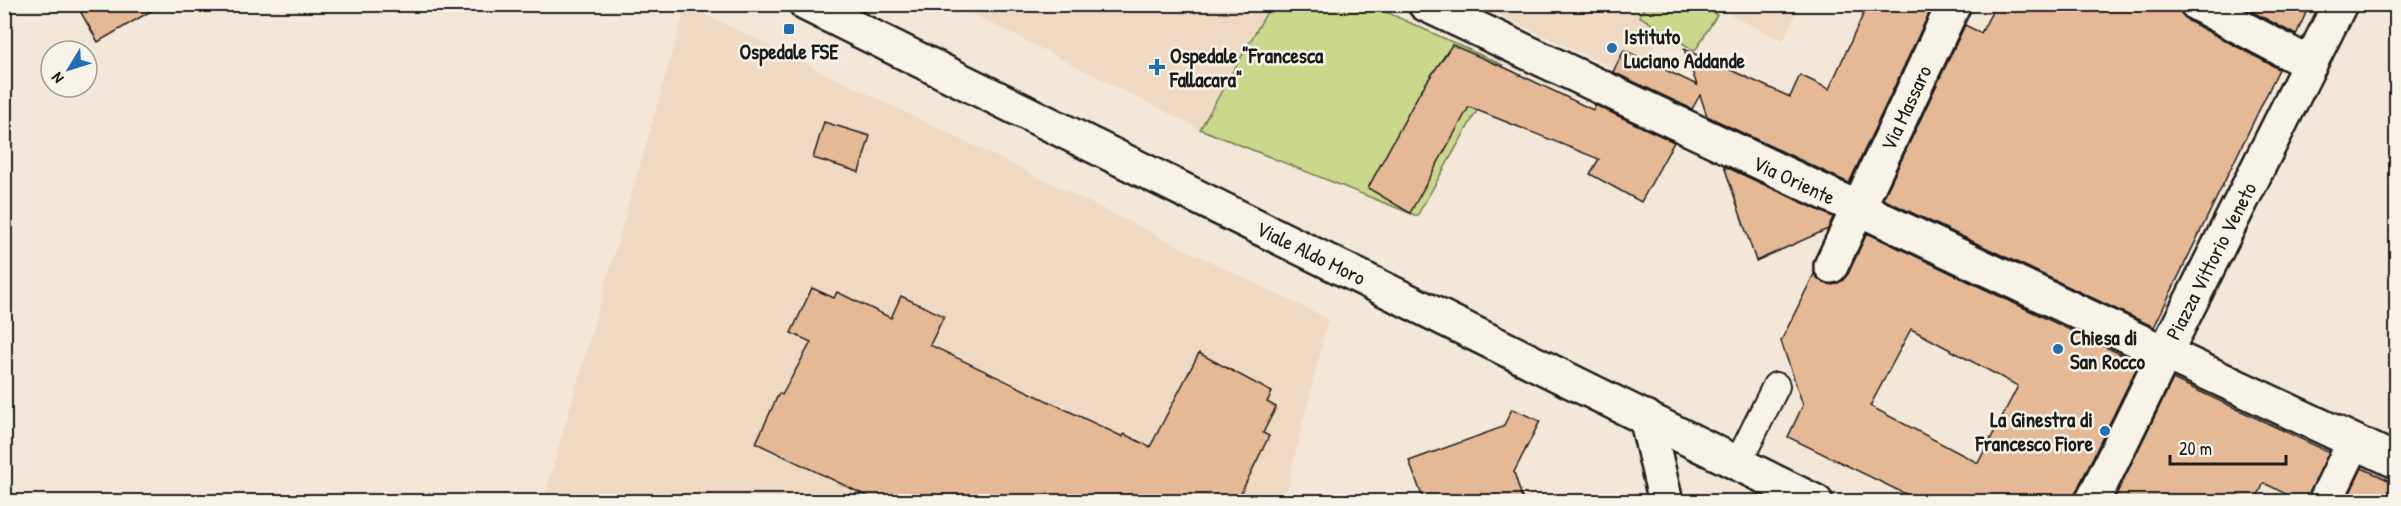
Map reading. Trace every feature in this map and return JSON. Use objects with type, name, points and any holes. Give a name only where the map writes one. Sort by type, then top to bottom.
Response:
[{"type":"street","name":"Viale Aldo Moro","points":[[806,4],[1816,501]]},
{"type":"street","name":"Via Oriente","points":[[1425,4],[1859,211],[2165,353]]},
{"type":"street","name":"Via Massaro","points":[[1831,266],[1859,211],[1954,4]]},
{"type":"street","points":[[2197,4],[2310,64]]},
{"type":"street","name":"Piazza Vittorio Veneto","points":[[2340,4],[2165,353],[2397,461]]},
{"type":"street","points":[[2092,501],[2165,353]]},
{"type":"street","points":[[1738,463],[1776,386]]},
{"type":"street","points":[[1646,417],[1666,501]]},
{"type":"street","points":[[2325,501],[2354,442]]},
{"type":"shaded area","points":[[686,5],[1328,319],[1284,501],[543,502]]},
{"type":"shaded area","name":"Ospedale \"Francesca Fallacara\"","points":[[955,5],[1271,5],[1200,129]]},
{"type":"shaded area","name":"Istituto Luciano Addande","points":[[1478,5],[1680,5],[1635,78]]},
{"type":"shaded area","name":"Istituto Luciano Addande","points":[[1711,5],[1800,5],[1783,41]]},
{"type":"green space","points":[[1271,5],[1371,5],[1503,65],[1417,216],[1200,129]]},
{"type":"green space","points":[[1646,5],[1700,5],[1717,15],[1695,51],[1639,16]]},
{"type":"building","points":[[76,4],[163,4],[99,41],[99,39],[96,39]]},
{"type":"building","points":[[1868,4],[1922,4],[1931,9],[1849,183],[1707,116],[1700,95],[1692,109],[1613,72],[1624,50],[1697,85],[1684,49],[1790,97],[1800,75],[1829,89]]},
{"type":"building","points":[[1996,4],[2178,4],[2181,13],[2188,21],[2279,69],[2154,327],[1883,199],[1965,25],[1981,33]]},
{"type":"building","points":[[2238,4],[2310,4],[2296,35]]},
{"type":"building","points":[[1452,45],[1593,110],[1595,105],[1674,142],[1641,202],[1590,174],[1599,159],[1469,107],[1410,213],[1368,188],[1420,92]]},
{"type":"building","points":[[824,122],[870,136],[859,172],[813,158]]},
{"type":"building","points":[[1724,166],[1833,217],[1828,229],[1756,261]]},
{"type":"building","points":[[1867,233],[2139,363],[2075,494],[2074,501],[1920,501],[1788,437],[1803,405],[1781,341],[1814,274],[1824,283],[1833,285],[1842,281],[1848,274]],"holes":[[[1911,329],[2018,386],[1978,463],[1870,406]]]},
{"type":"building","points":[[812,288],[834,298],[837,292],[891,318],[901,296],[944,316],[930,345],[1123,437],[1124,434],[1150,447],[1199,353],[1272,392],[1267,402],[1276,407],[1263,433],[1269,436],[1237,501],[877,501],[756,443],[779,393],[782,395],[811,342],[791,333]]},
{"type":"building","points":[[2173,379],[2329,452],[2307,501],[2300,501],[2264,483],[2255,501],[2113,501]]},
{"type":"building","points":[[1512,409],[1540,421],[1514,472],[1523,501],[1424,501],[1409,461],[1503,427]]},
{"type":"building","points":[[2362,468],[2397,484],[2397,501],[2346,501]]},
{"type":"place","name":"Ospedale FSE","points":[[789,29]]},
{"type":"place","name":"Istituto Luciano Addande","points":[[1612,48]]},
{"type":"place","name":"Ospedale \"Francesca Fallacara\"","points":[[1157,67]]},
{"type":"place","name":"Chiesa di San Rocco","points":[[2058,349]]},
{"type":"place","name":"La Ginestra di Francesco Fiore","points":[[2105,431]]}]
